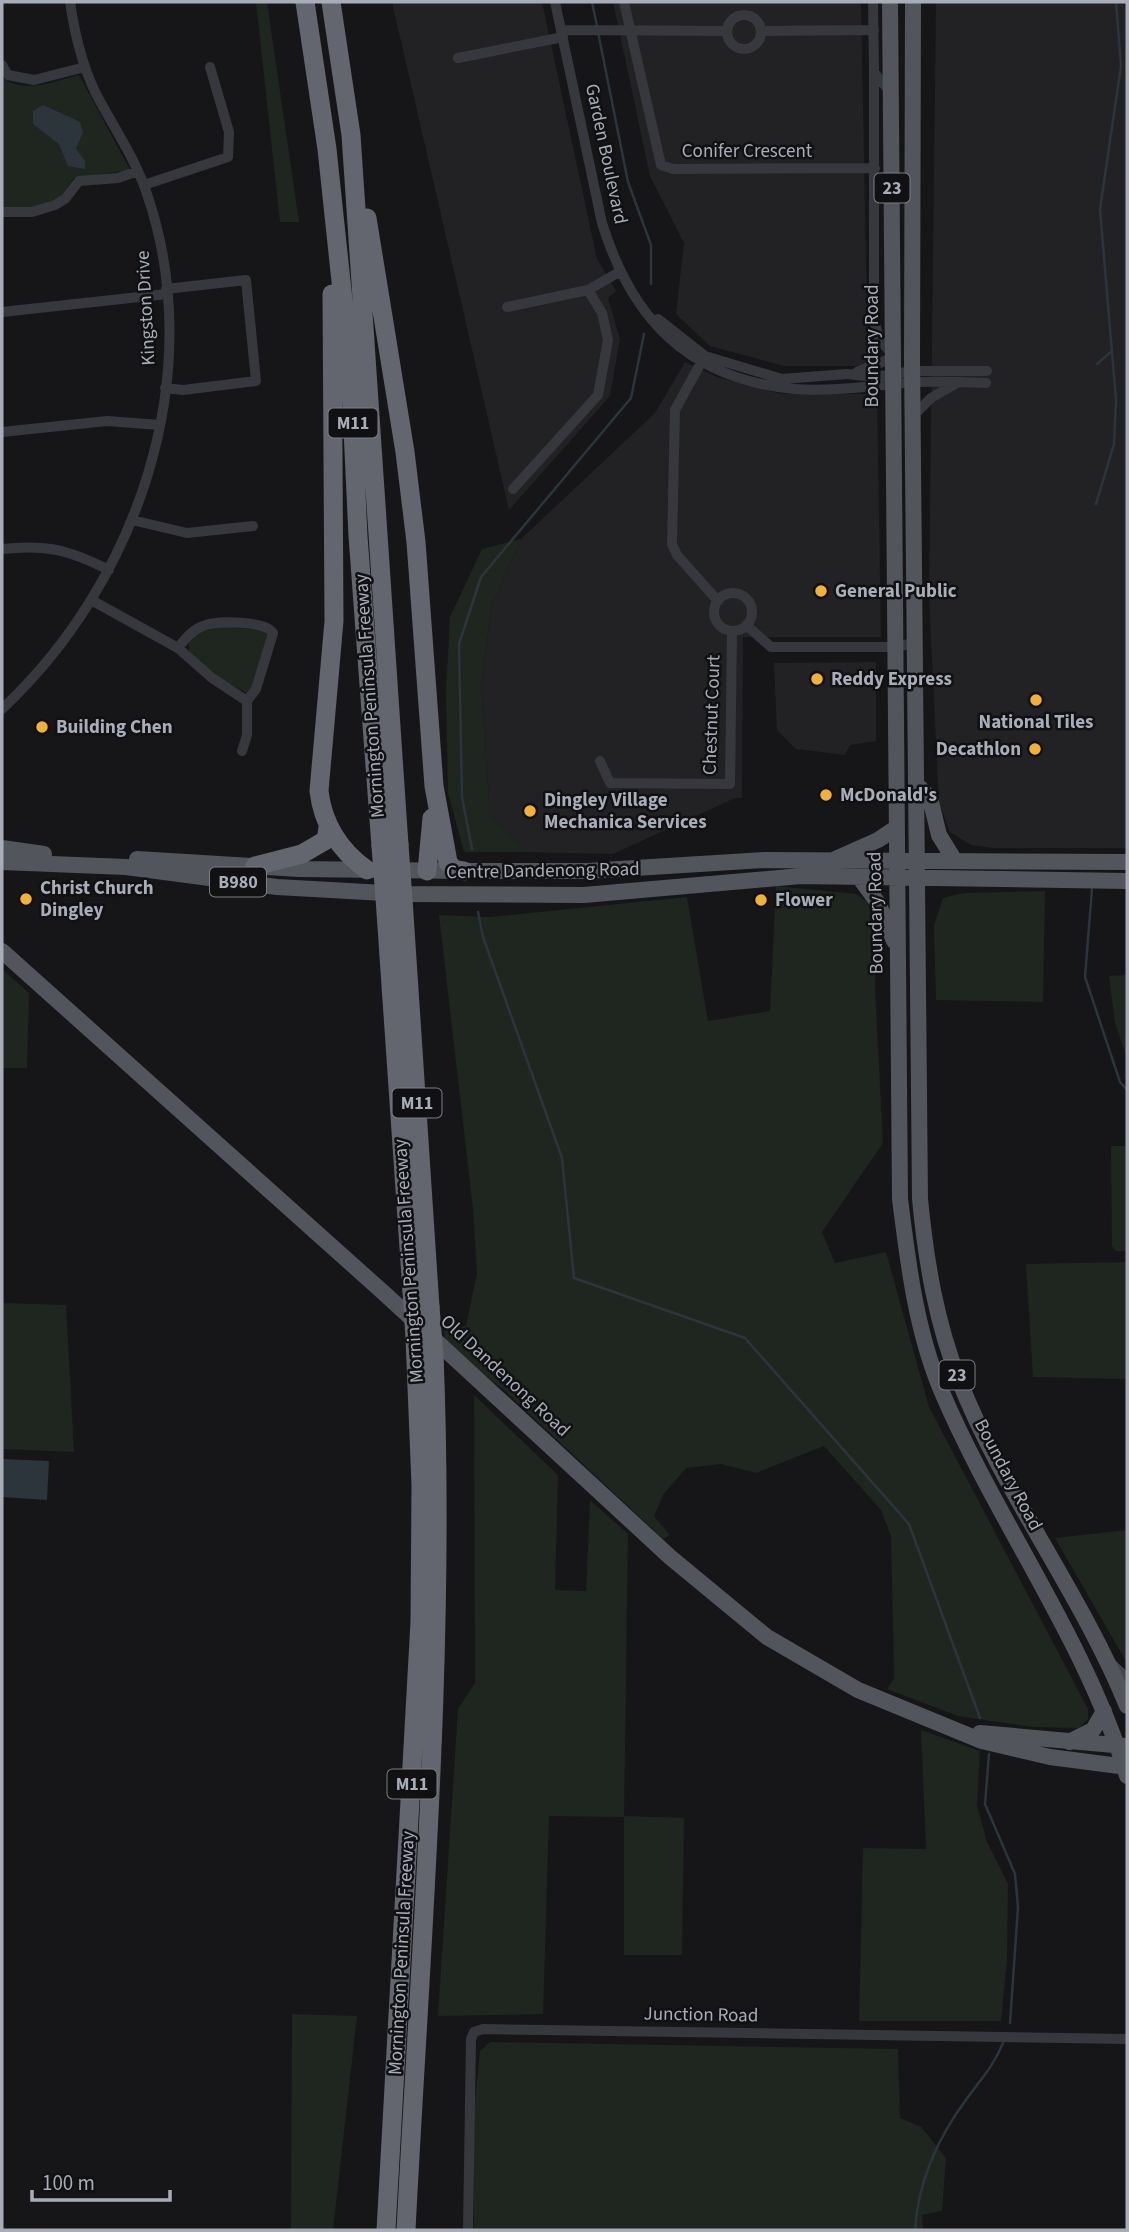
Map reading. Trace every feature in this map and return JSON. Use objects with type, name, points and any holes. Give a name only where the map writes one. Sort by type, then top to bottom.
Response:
[{"type":"highway","name":"Mornington Peninsula Freeway","points":[[305,2],[332,200],[350,366],[358,536],[390,846],[398,896],[434,1355],[439,1596],[406,2230]]},
{"type":"highway","name":"Mornington Peninsula Freeway","points":[[331,2],[351,135],[390,846]]},
{"type":"highway","points":[[351,135],[386,322],[405,452],[416,542],[433,786],[449,862],[453,869],[464,871]]},
{"type":"highway","points":[[255,866],[295,856],[327,839],[328,828],[319,791],[334,621],[332,200]]},
{"type":"highway","points":[[427,871],[433,786]]},
{"type":"highway","points":[[328,828],[346,853],[367,870]]},
{"type":"highway","name":"Mornington Peninsula Freeway","points":[[386,2230],[421,1622],[421,1485],[398,896]]},
{"type":"main road","name":"Boundary Road","points":[[890,2],[900,1199],[917,1310],[940,1388],[975,1462],[1066,1629],[1123,1746],[1126,1770]]},
{"type":"main road","name":"Boundary Road","points":[[913,2],[916,784],[920,1199],[925,1255],[939,1320],[959,1380],[991,1449],[1108,1663],[1127,1706]]},
{"type":"main road","points":[[895,682],[904,663],[916,648]]},
{"type":"main road","points":[[916,784],[930,797],[939,835],[955,861]]},
{"type":"main road","points":[[832,861],[878,840],[896,828]]},
{"type":"main road","name":"Centre Dandenong Road","points":[[2,848],[72,856],[367,870],[587,871],[729,861],[832,861],[861,872]]},
{"type":"main road","name":"Centre Dandenong Road","points":[[918,870],[955,861],[1127,862]]},
{"type":"main road","name":"Centre Dandenong Road","points":[[2,862],[109,866],[276,887],[398,896],[584,895],[764,877],[896,870],[1127,881]]},
{"type":"main road","points":[[367,870],[398,896],[419,883],[427,871]]},
{"type":"main road","points":[[861,872],[898,946]]},
{"type":"main road","name":"Old Dandenong Road","points":[[2,951],[385,1294],[718,1598],[767,1637],[821,1671],[888,1704],[950,1729],[1027,1753],[1126,1770]]},
{"type":"main road","points":[[1108,1663],[1127,1681]]},
{"type":"main road","points":[[1066,1743],[1093,1730],[1104,1711]]},
{"type":"main road","name":"Old Dandenong Road","points":[[950,1729],[1066,1743],[1123,1746]]},
{"type":"street","name":"Kingston Drive","points":[[2,709],[48,662],[93,601],[110,570],[146,481],[160,425],[165,388],[166,292],[158,230],[138,171],[85,67],[70,2]]},
{"type":"street","name":"Garden Boulevard","points":[[555,2],[602,223],[621,271],[655,325],[703,360],[735,377],[795,389],[914,377]]},
{"type":"street","name":"Conifer Crescent","points":[[624,2],[658,159],[666,168],[874,167]]},
{"type":"street","points":[[847,374],[878,366],[892,356],[879,339],[875,326],[873,2]]},
{"type":"street","points":[[744,14],[754,17],[762,31],[755,46],[744,49],[730,42],[727,31],[730,21],[744,14]]},
{"type":"street","points":[[458,58],[582,30],[727,31]]},
{"type":"street","points":[[762,31],[874,30]]},
{"type":"street","points":[[2,65],[8,75],[34,79],[85,67]]},
{"type":"street","points":[[144,185],[228,157],[229,132],[210,68]]},
{"type":"street","points":[[874,72],[892,94]]},
{"type":"street","points":[[2,212],[41,209],[61,202],[79,181],[118,178],[138,171]]},
{"type":"street","points":[[507,307],[588,290],[621,271]]},
{"type":"street","points":[[2,312],[246,280],[256,381],[183,390],[165,388]]},
{"type":"street","points":[[513,489],[598,395],[608,340],[601,313],[588,290]]},
{"type":"street","points":[[703,360],[675,410],[672,544],[677,555],[718,601]]},
{"type":"street","name":"Garden Boulevard","points":[[703,360],[782,379],[847,374],[893,380]]},
{"type":"street","points":[[914,377],[986,377],[960,382],[914,377]]},
{"type":"street","points":[[915,414],[931,398],[960,382]]},
{"type":"street","points":[[2,432],[107,421],[160,425]]},
{"type":"street","points":[[132,520],[187,533],[253,526]]},
{"type":"street","points":[[2,549],[32,546],[58,549],[110,570]]},
{"type":"street","points":[[730,594],[747,600],[752,614],[747,625],[732,631],[716,621],[715,608],[718,601],[730,594]]},
{"type":"street","points":[[93,601],[178,648],[212,678],[247,701]]},
{"type":"street","points":[[178,648],[196,629],[214,623],[256,624],[271,628],[272,643],[261,667],[256,689],[247,701],[247,735],[242,751]]},
{"type":"street","points":[[747,625],[771,647],[916,648]]},
{"type":"street","name":"Chestnut Court","points":[[600,761],[610,783],[730,784],[732,631]]},
{"type":"street","name":"Junction Road","points":[[468,2230],[471,2039],[474,2032],[483,2029],[1127,2039]]},
{"type":"shaded area","points":[[256,2],[267,2],[299,222],[280,222]]},
{"type":"shaded area","points":[[392,2],[542,2],[597,259],[616,291],[608,298],[620,339],[610,396],[509,510]]},
{"type":"shaded area","points":[[613,2],[861,2],[868,366],[784,366],[710,346],[676,314],[684,243],[650,176]]},
{"type":"shaded area","points":[[936,2],[1127,2],[1127,848],[993,848],[971,845],[950,832],[939,803],[929,597]]},
{"type":"shaded area","points":[[79,75],[130,170],[74,178],[60,198],[32,208],[2,208],[2,77],[10,82],[30,86]]},
{"type":"shaded area","points":[[43,105],[80,122],[83,132],[76,149],[85,161],[85,169],[68,166],[59,144],[33,124],[33,111]]},
{"type":"shaded area","points":[[685,362],[717,377],[781,394],[877,394],[881,637],[743,637],[742,798],[735,798],[613,854],[526,852],[490,816],[481,685],[492,605],[521,539],[655,413]]},
{"type":"shaded area","points":[[521,539],[492,605],[481,685],[490,816],[526,852],[464,852],[448,793],[446,691],[450,617],[482,549]]},
{"type":"shaded area","points":[[215,625],[268,631],[254,685],[247,693],[214,676],[189,651],[189,639]]},
{"type":"shaded area","points":[[876,662],[876,741],[850,745],[845,755],[796,749],[777,730],[774,663]]},
{"type":"shaded area","points":[[776,886],[856,894],[867,902],[876,926],[875,988],[883,1143],[822,1232],[835,1263],[886,1252],[929,1407],[1088,1709],[1088,1719],[1079,1728],[1032,1727],[958,1716],[887,1689],[894,1678],[891,1536],[881,1510],[824,1446],[756,1473],[721,1464],[686,1468],[663,1495],[654,1516],[670,1535],[663,1539],[504,1390],[445,1344],[444,1329],[466,1326],[477,1273],[473,1209],[439,915],[490,917],[687,897],[708,1021],[770,1011]]},
{"type":"shaded area","points":[[1045,891],[1043,1002],[936,1000],[934,925],[943,898],[964,893]]},
{"type":"shaded area","points":[[2,969],[29,993],[27,1068],[2,1068]]},
{"type":"shaded area","points":[[1127,975],[1127,1058],[1115,1023],[1109,976]]},
{"type":"shaded area","points":[[1111,1146],[1127,1146],[1127,1251],[1116,1251],[1112,1246]]},
{"type":"shaded area","points":[[1127,1262],[1127,1379],[1033,1377],[1026,1264]]},
{"type":"shaded area","points":[[2,1303],[66,1305],[74,1452],[2,1449]]},
{"type":"shaded area","points":[[474,1395],[558,1475],[555,1590],[586,1591],[590,1500],[628,1534],[624,1816],[684,1818],[682,1955],[624,1955],[624,1817],[549,1816],[543,2014],[438,2016],[458,1709],[475,1683]]},
{"type":"shaded area","points":[[2,1459],[49,1461],[47,1500],[2,1497]]},
{"type":"shaded area","points":[[1127,1530],[1127,1663],[1055,1538]]},
{"type":"shaded area","points":[[921,1730],[980,1751],[977,1806],[987,1842],[1008,1884],[1007,1960],[1001,2021],[859,2021],[863,1848],[926,1849]]},
{"type":"shaded area","points":[[292,2014],[357,2016],[333,2230],[291,2230]]},
{"type":"shaded area","points":[[490,2042],[898,2049],[900,2118],[921,2127],[946,2158],[942,2211],[922,2215],[923,2230],[474,2230],[474,2114],[480,2051]]},
{"type":"waterway","points":[[592,2],[597,26]]},
{"type":"waterway","points":[[1096,504],[1114,444],[1116,400],[1100,209],[1121,66],[1116,2]]},
{"type":"waterway","points":[[598,32],[628,182],[651,245],[651,284]]},
{"type":"waterway","points":[[472,849],[462,797],[459,644],[481,577],[631,398],[644,334]]},
{"type":"waterway","points":[[1097,364],[1112,351]]},
{"type":"waterway","points":[[1092,889],[1085,977],[1120,1082],[1127,1090]]},
{"type":"waterway","points":[[478,912],[483,937],[562,1158],[574,1278],[745,1338],[909,1524],[980,1718]]},
{"type":"waterway","points":[[989,1754],[985,1804],[1015,1874],[1018,1907],[1010,2023]]},
{"type":"waterway","points":[[915,2230],[920,2194],[931,2160],[947,2128],[992,2065],[1003,2043]]},
{"type":"place","name":"General Public","points":[[821,591]]},
{"type":"place","name":"Reddy Express","points":[[817,679]]},
{"type":"place","name":"National Tiles","points":[[1036,700]]},
{"type":"place","name":"Building Chen","points":[[42,727]]},
{"type":"place","name":"Decathlon","points":[[1035,749]]},
{"type":"place","name":"McDonald's","points":[[826,795]]},
{"type":"place","name":"Dingley Village Mechanica Services","points":[[530,811]]},
{"type":"place","name":"Christ Church Dingley","points":[[26,899]]},
{"type":"place","name":"Flower","points":[[761,900]]}]
